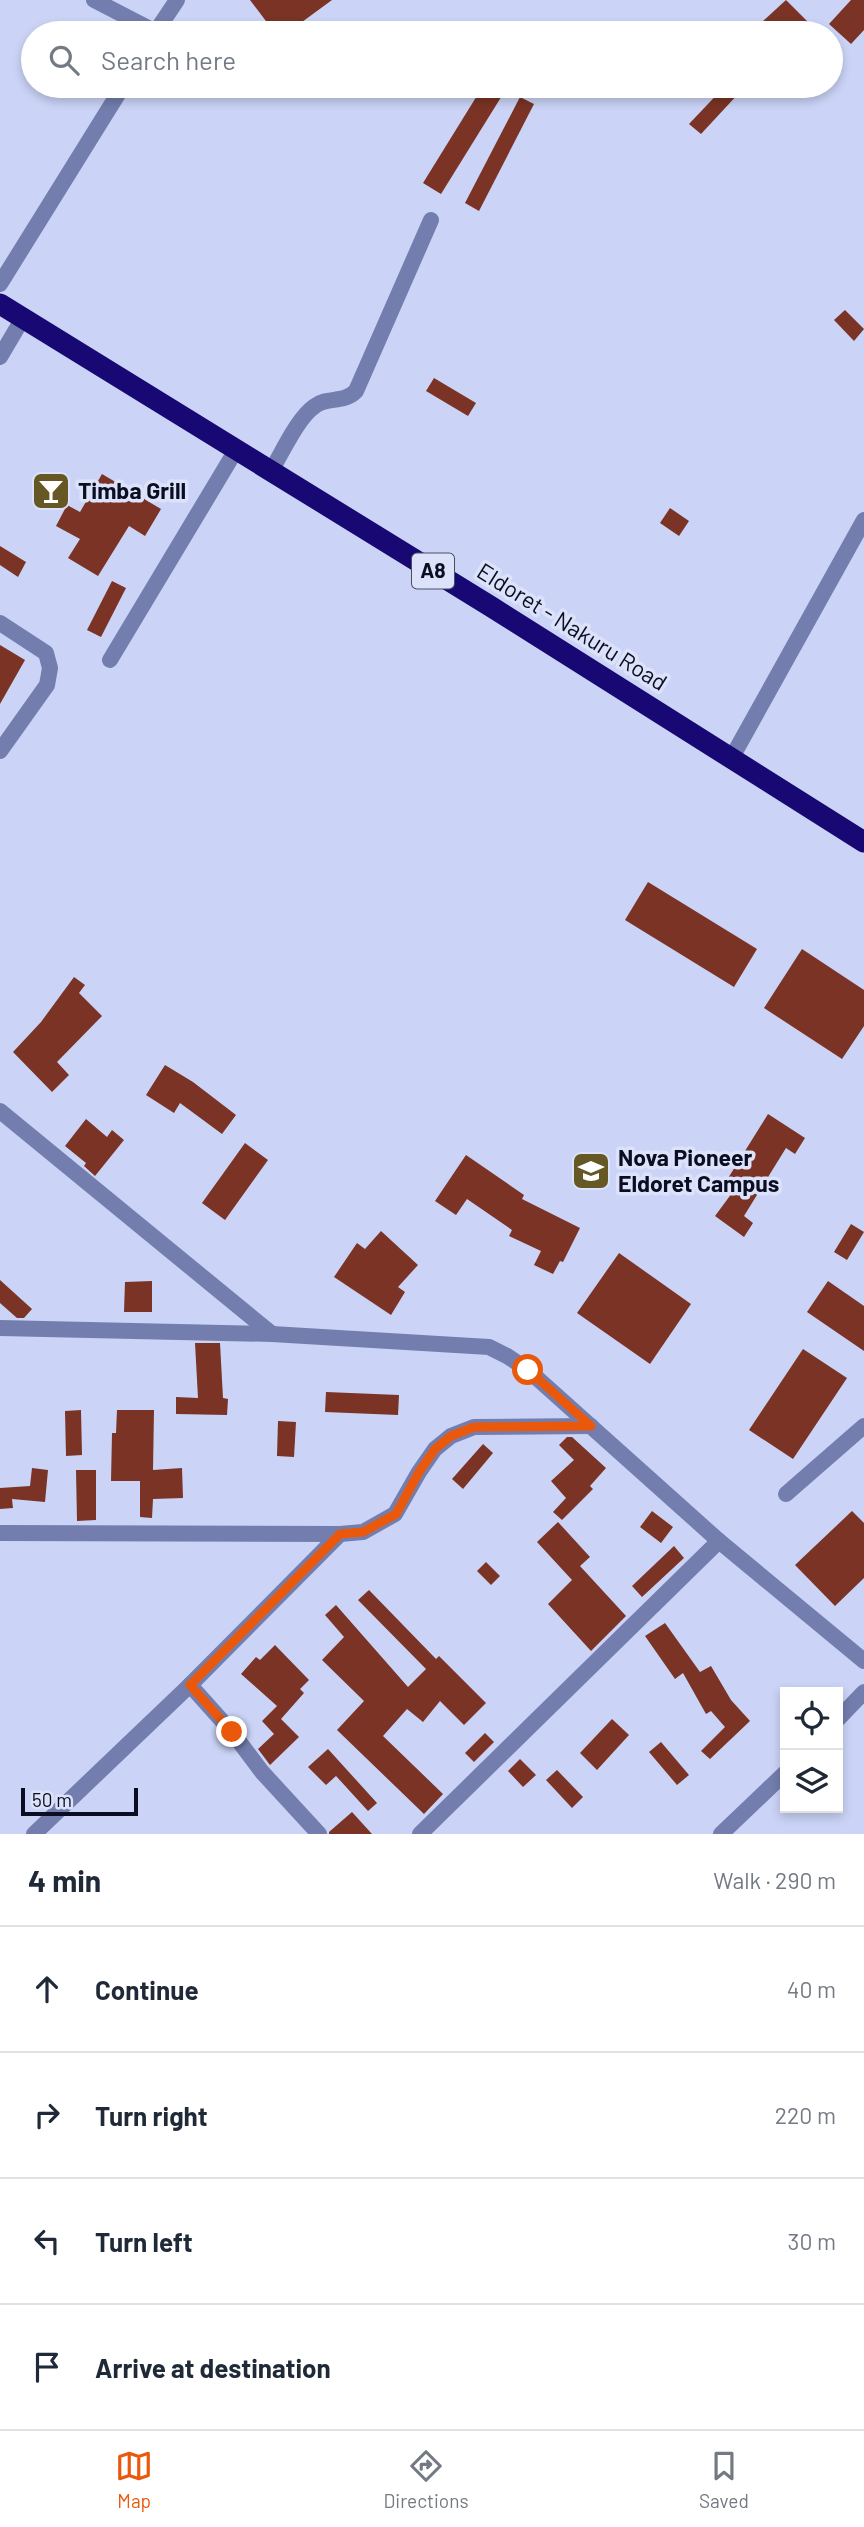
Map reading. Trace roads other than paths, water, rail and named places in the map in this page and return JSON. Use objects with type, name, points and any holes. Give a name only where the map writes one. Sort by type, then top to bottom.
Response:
[{"type":"highway","name":"Eldoret - Nakuru Road","points":[[0,304],[501,613],[864,842]]},
{"type":"street","points":[[94,0],[133,21]]},
{"type":"street","points":[[164,21],[177,0]]},
{"type":"street","points":[[0,284],[116,98]]},
{"type":"street","points":[[271,471],[305,415],[316,404],[349,398],[356,391],[431,219]]},
{"type":"street","points":[[0,357],[23,318]]},
{"type":"street","points":[[110,660],[236,450]]},
{"type":"street","points":[[731,759],[864,520]]},
{"type":"street","points":[[0,623],[46,653],[50,668],[47,685],[0,751]]},
{"type":"street","points":[[0,1111],[272,1334]]},
{"type":"street","points":[[0,1328],[272,1334],[489,1347],[528,1370],[719,1541],[864,1661]]},
{"type":"street","points":[[0,1533],[363,1532],[396,1514],[427,1460],[435,1449],[451,1436],[474,1427],[591,1426]]},
{"type":"street","points":[[786,1494],[864,1426]]},
{"type":"street","points":[[34,1834],[190,1685],[340,1534]]},
{"type":"street","points":[[419,1834],[719,1541]]},
{"type":"street","points":[[190,1685],[232,1732],[262,1772],[319,1834]]},
{"type":"street","points":[[843,1713],[864,1692]]},
{"type":"street","points":[[721,1834],[780,1778]]},
{"type":"place","name":"Timba Grill","points":[[51,491]]},
{"type":"place","name":"Nova Pioneer Eldoret Campus","points":[[591,1171]]}]
